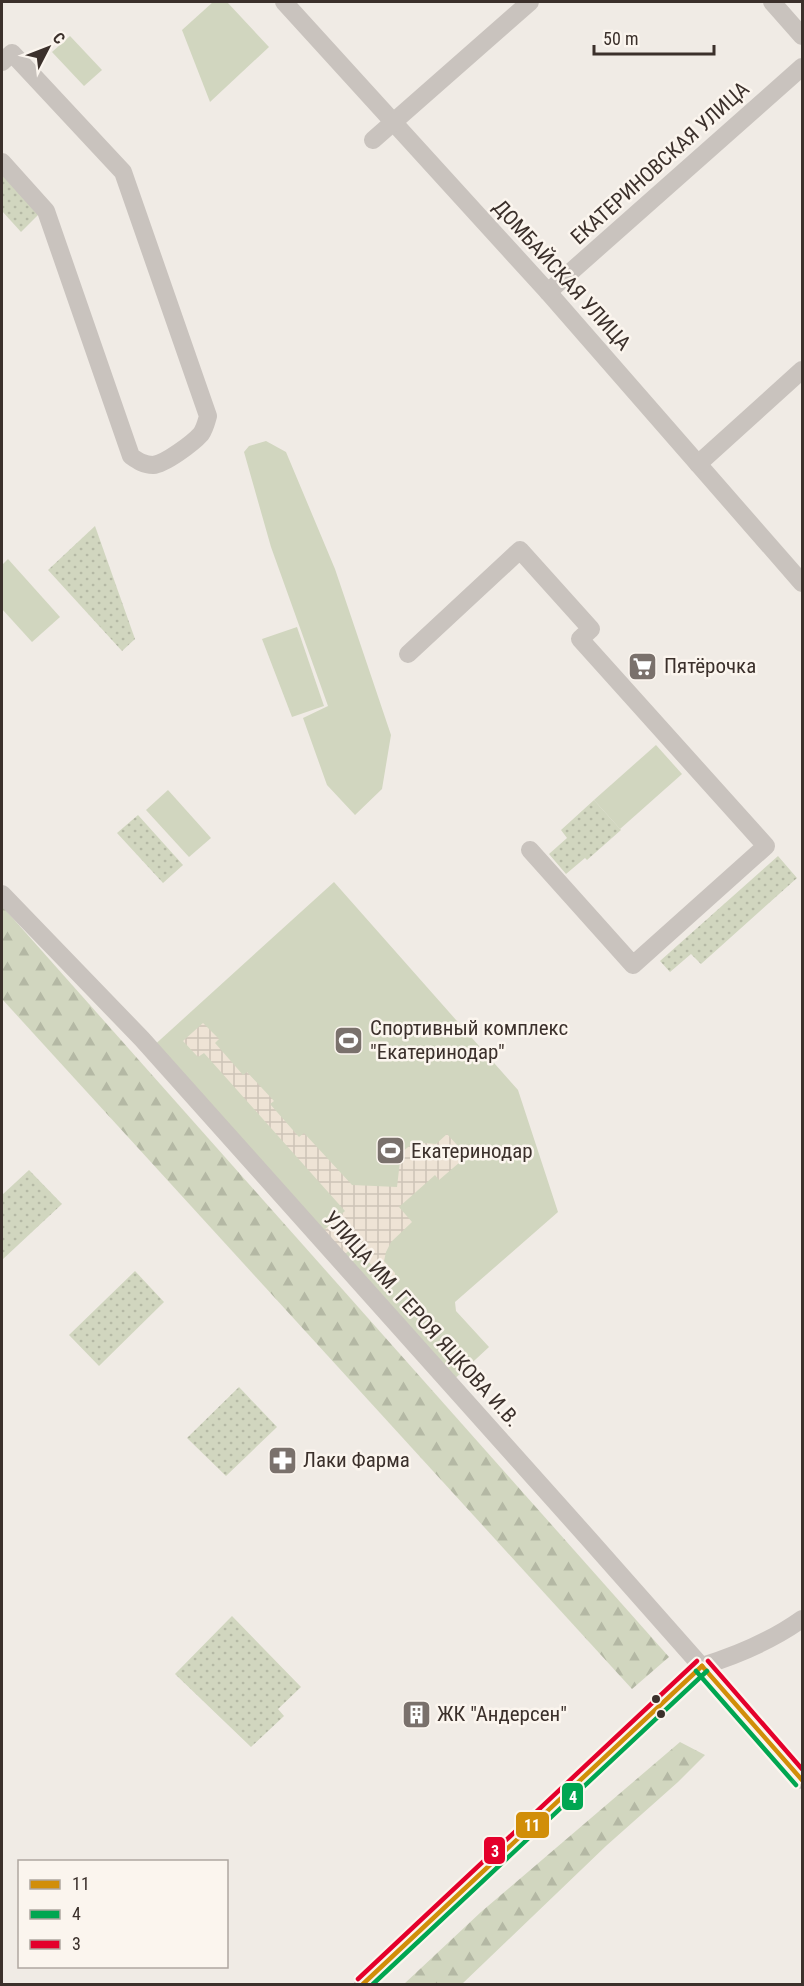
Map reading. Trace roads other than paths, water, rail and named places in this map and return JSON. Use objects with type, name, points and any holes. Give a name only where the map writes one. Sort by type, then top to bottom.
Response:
[{"type":"street","name":"ДОМБАЙСКАЯ УЛИЦА","points":[[284,2],[548,292],[802,583]]},
{"type":"street","points":[[374,140],[530,2]]},
{"type":"street","points":[[772,2],[802,36]]},
{"type":"street","points":[[2,62],[12,52],[123,172],[208,416],[206,426],[199,436],[167,460],[154,465],[140,463],[131,456],[46,211],[2,162]]},
{"type":"street","name":"ЕКАТЕРИНОВСКАЯ УЛИЦА","points":[[548,292],[802,67]]},
{"type":"street","points":[[698,464],[802,370]]},
{"type":"street","points":[[408,654],[519,550],[591,629],[580,639],[766,846],[633,965],[530,850]]},
{"type":"street","name":"УЛИЦА ИМ. ГЕРОЯ ЯЦКОВА И.В.","points":[[2,894],[146,1044],[802,1780]]},
{"type":"street","points":[[363,1984],[702,1666],[778,1636],[802,1619]]},
{"type":"place","name":"Пятёрочка","points":[[643,666]]},
{"type":"place","name":"Спортивный комплекс \"Екатеринодар\"","points":[[349,1040]]},
{"type":"place","name":"Екатеринодар","points":[[390,1151]]},
{"type":"place","name":"Лаки Фарма","points":[[282,1460]]},
{"type":"place","name":"ЖК \"Андерсен\"","points":[[416,1714]]}]
